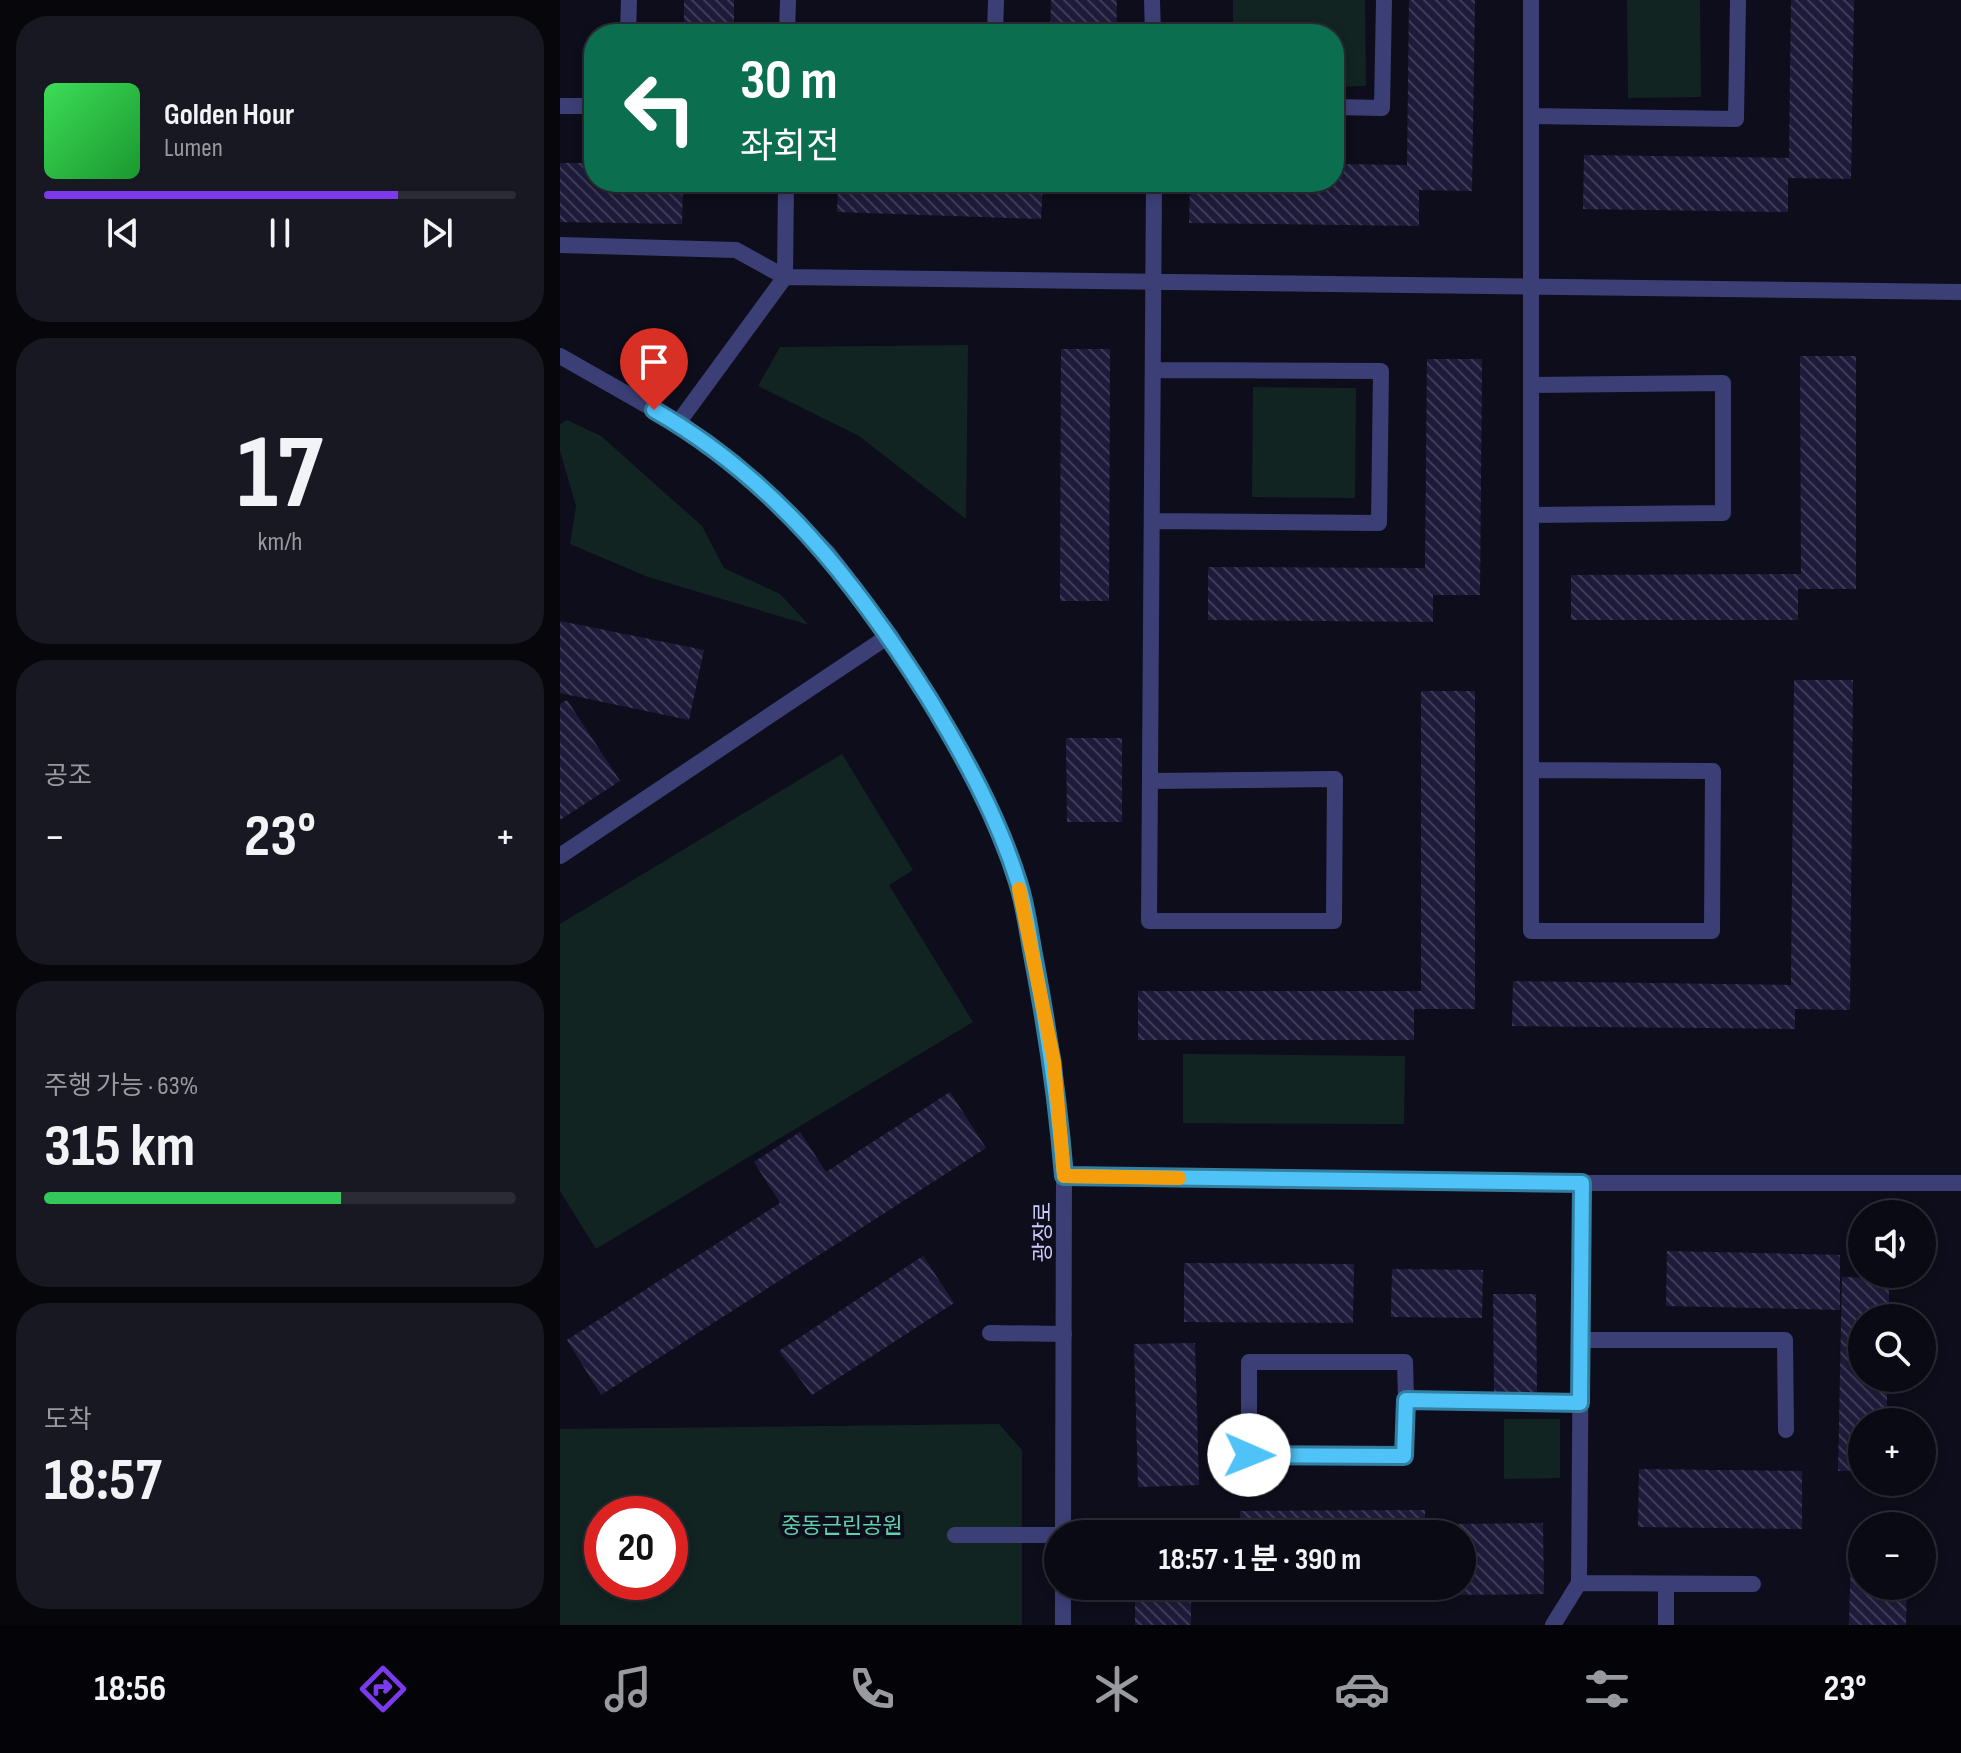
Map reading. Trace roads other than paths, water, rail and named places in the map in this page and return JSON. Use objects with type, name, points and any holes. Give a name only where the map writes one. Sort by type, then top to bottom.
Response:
[{"type":"street","points":[[628,24],[629,0]]},
{"type":"street","points":[[787,24],[788,0]]},
{"type":"street","points":[[995,24],[996,0]]},
{"type":"street","points":[[1152,0],[1153,24]]},
{"type":"street","points":[[1344,107],[1382,108],[1384,0]]},
{"type":"street","points":[[1531,0],[1531,116],[1531,287],[1531,385],[1531,515],[1531,770],[1531,931],[1712,931],[1713,771],[1531,770]]},
{"type":"street","points":[[1531,116],[1736,119],[1738,0]]},
{"type":"street","points":[[560,106],[584,106]]},
{"type":"street","points":[[678,423],[785,277],[786,192]]},
{"type":"street","points":[[1150,781],[1335,779],[1334,921],[1149,921],[1154,192]]},
{"type":"street","points":[[560,245],[736,250],[785,277],[1961,292]]},
{"type":"street","name":"광장로","points":[[560,356],[678,423],[756,481],[829,554],[890,635],[951,734],[982,794],[1018,882],[1054,1062],[1064,1176],[1061,1520]]},
{"type":"street","points":[[1153,521],[1379,523],[1381,371],[1154,370]]},
{"type":"street","points":[[1531,385],[1723,383],[1723,513],[1531,515]]},
{"type":"street","points":[[560,856],[890,635]]},
{"type":"street","points":[[1064,1176],[1582,1183],[1961,1183]]},
{"type":"street","points":[[1553,1625],[1579,1583],[1582,1183]]},
{"type":"street","points":[[990,1333],[1064,1334]]},
{"type":"street","points":[[1581,1340],[1785,1340],[1786,1430]]},
{"type":"street","points":[[1249,1362],[1405,1362],[1406,1400],[1404,1456],[1249,1455],[1249,1362]]},
{"type":"street","points":[[1406,1400],[1580,1403]]},
{"type":"street","points":[[955,1535],[1044,1534]]},
{"type":"street","points":[[1579,1583],[1753,1584]]},
{"type":"street","points":[[1666,1584],[1666,1625]]},
{"type":"street","points":[[1063,1600],[1063,1625]]},
{"type":"park label","name":"중동근린공원","points":[[842,1525]]}]
